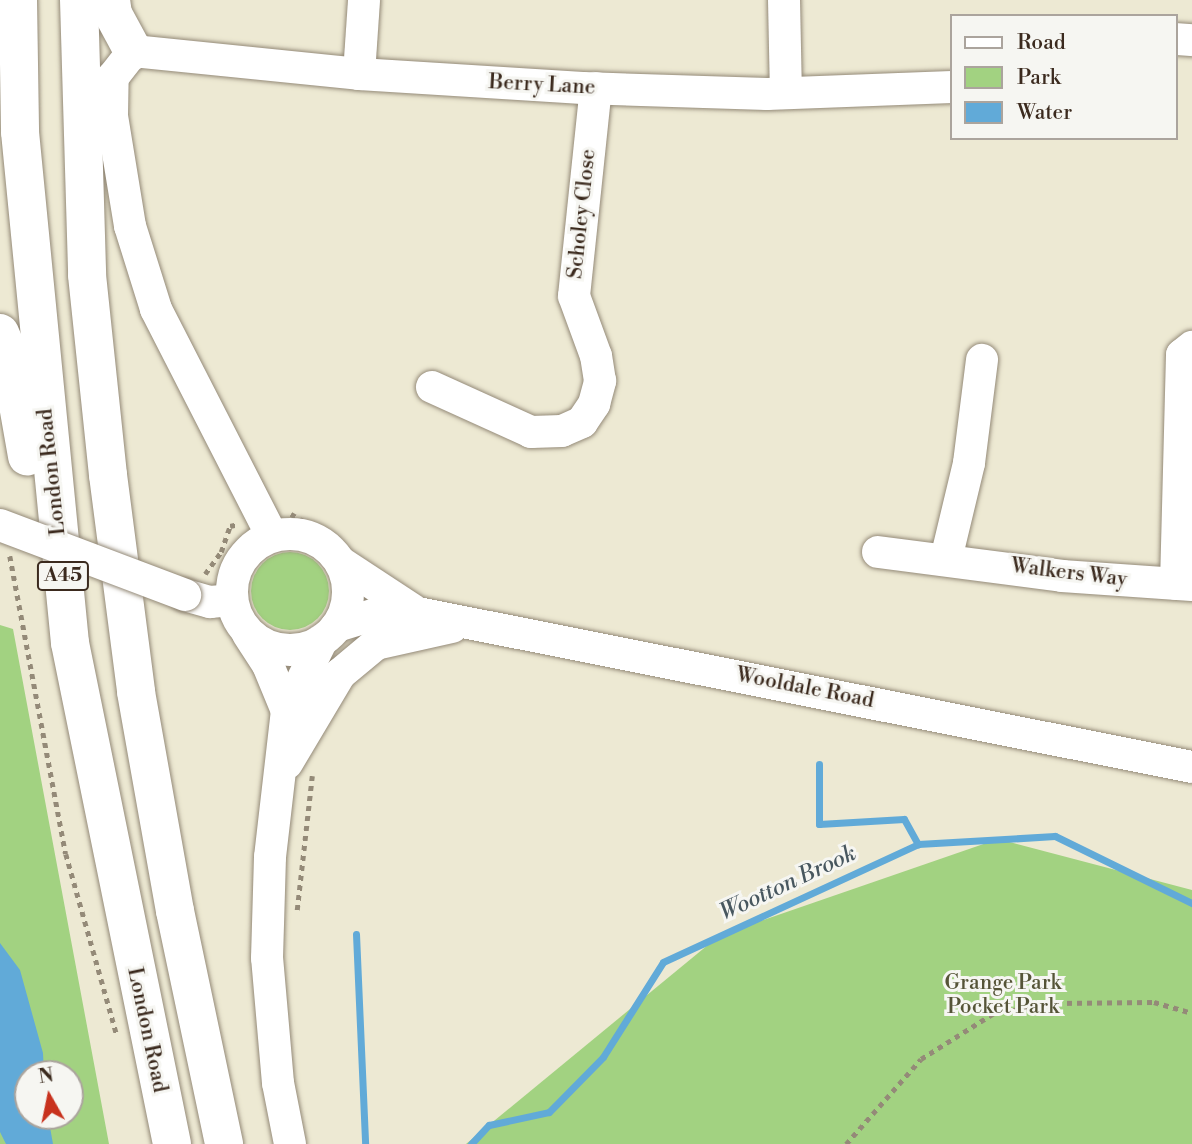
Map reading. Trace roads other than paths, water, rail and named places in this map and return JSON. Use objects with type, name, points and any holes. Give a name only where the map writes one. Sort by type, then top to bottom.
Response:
[{"type":"highway","name":"London Road","points":[[18,0],[20,132],[71,643],[172,1144]]},
{"type":"highway","name":"A45","points":[[79,0],[88,275],[108,475],[144,733],[174,911],[224,1144]]},
{"type":"highway","points":[[111,0],[113,14],[133,51]]},
{"type":"highway","points":[[0,333],[9,354],[25,448],[71,643]]},
{"type":"street","points":[[359,74],[365,0]]},
{"type":"street","points":[[784,0],[786,93]]},
{"type":"street","name":"Berry Lane","points":[[133,51],[359,74],[596,88],[786,93],[950,87]]},
{"type":"street","points":[[133,51],[113,77],[112,116],[130,226],[156,309],[267,527],[315,539],[341,552],[348,593],[330,633],[287,711]]},
{"type":"street","name":"Scholey Close","points":[[432,387],[531,432],[562,431],[582,422],[594,404],[600,381],[596,356],[574,296],[596,88]]},
{"type":"street","points":[[1184,585],[1182,355],[1192,347]]},
{"type":"street","points":[[946,559],[968,463],[982,360]]},
{"type":"street","points":[[267,527],[241,559],[232,580],[232,600],[246,630],[268,665],[287,711],[298,768]]},
{"type":"street","points":[[5,538],[185,596],[210,602],[232,600]]},
{"type":"street","name":"Wooldale Road","points":[[341,552],[418,613]]},
{"type":"street","name":"Walkers Way","points":[[878,552],[1062,576],[1184,585]]},
{"type":"street","name":"Wooldale Road","points":[[330,633],[392,609],[418,613],[1192,767]]},
{"type":"street","points":[[290,1144],[278,1083],[267,958],[270,857],[298,768],[340,674],[376,644],[416,632],[474,624]]},
{"type":"street","points":[[246,630],[263,644],[286,650],[330,633]]},
{"type":"water","points":[[0,943],[20,970],[43,1053],[43,1060],[14,1060],[14,1130],[50,1130],[53,1144],[6,1144],[0,1132]]},
{"type":"waterway","points":[[819,764],[819,824],[904,819],[918,844]]},
{"type":"waterway","name":"Wootton Brook","points":[[471,1144],[489,1125],[549,1112],[603,1057],[663,962],[918,844],[1055,836],[1192,903]]},
{"type":"waterway","points":[[356,934],[365,1144]]},
{"type":"park label","name":"Grange Park Pocket Park","points":[[1003,995]]}]
